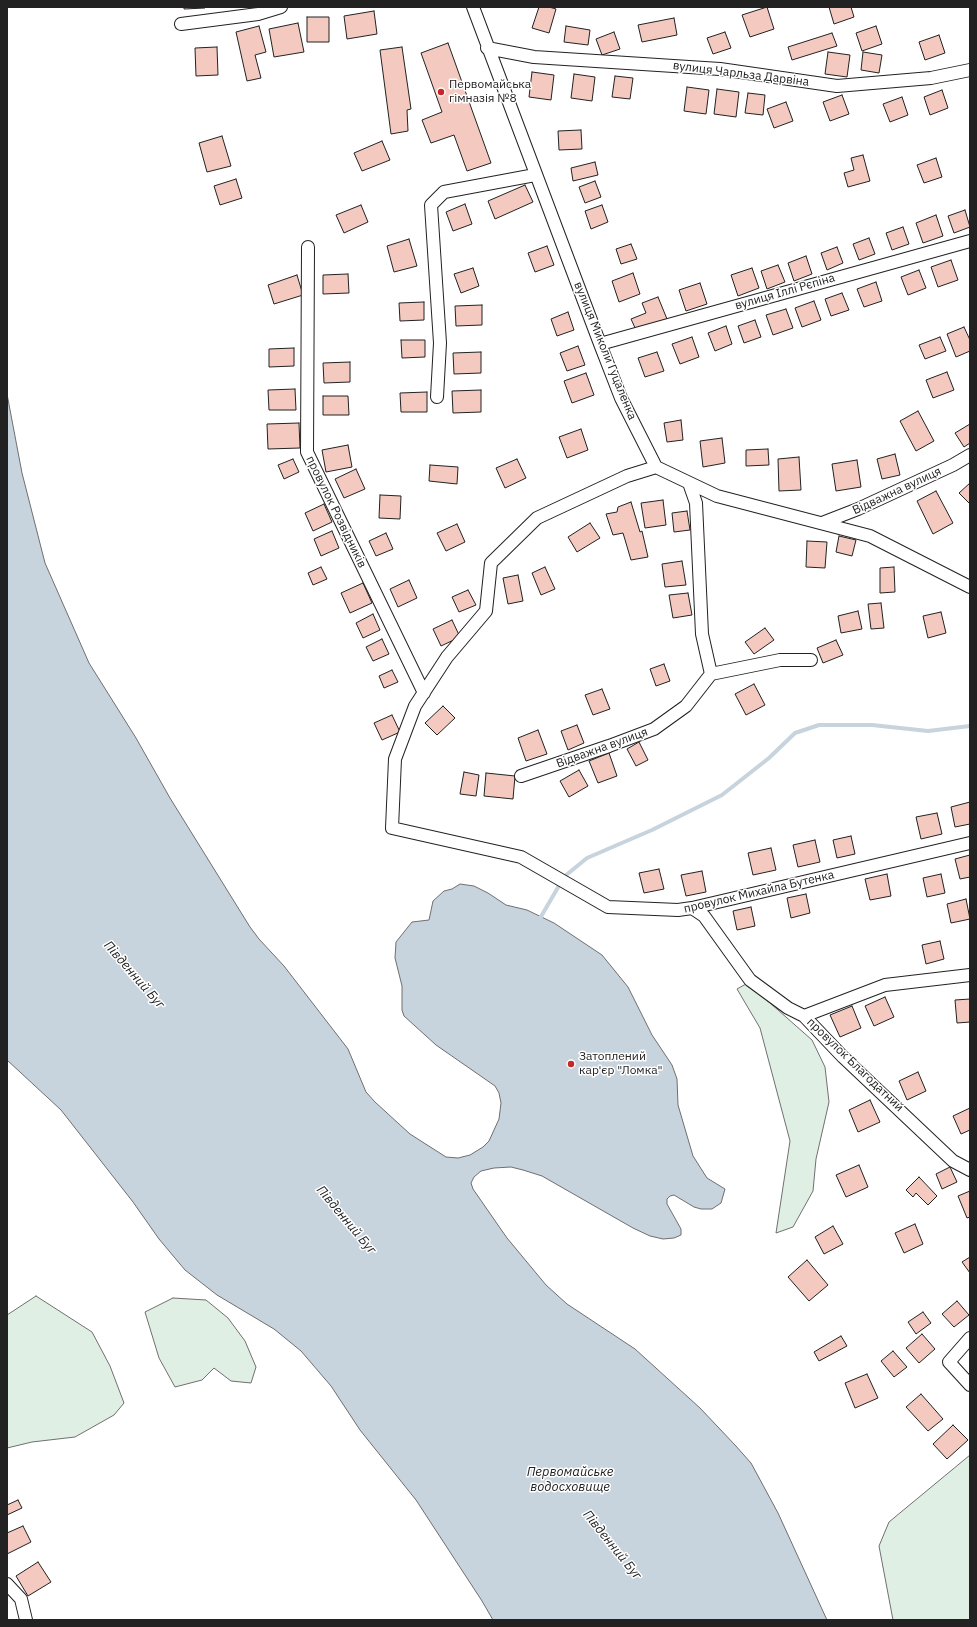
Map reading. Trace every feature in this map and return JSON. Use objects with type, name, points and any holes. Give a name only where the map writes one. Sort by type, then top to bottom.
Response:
[{"type":"street","points":[[181,24],[258,14],[281,7]]},
{"type":"street","name":"вулиця Миколи Гуцаленка","points":[[473,7],[487,48],[621,398],[656,467]]},
{"type":"street","name":"вулиця Чарльза Дарвіна","points":[[487,48],[534,56],[720,69],[837,86],[932,78],[970,70]]},
{"type":"street","points":[[437,397],[440,343],[431,205],[444,192],[536,175]]},
{"type":"street","name":"вулиця Іллі Рєпіна","points":[[600,344],[970,241]]},
{"type":"street","name":"провулок Розвідників","points":[[308,247],[307,452],[424,693]]},
{"type":"street","name":"Відважна вулиця","points":[[822,523],[858,509],[953,465],[970,455]]},
{"type":"street","points":[[424,693],[447,657],[486,611],[491,563],[537,518],[627,476],[656,467],[717,496],[870,536],[970,587]]},
{"type":"street","points":[[689,483],[696,503],[702,634],[711,674],[780,660],[811,660]]},
{"type":"street","name":"Відважна вулиця","points":[[521,776],[654,729],[686,706],[711,674]]},
{"type":"street","name":"провулок Михайла Бутенка","points":[[424,693],[415,706],[395,759],[392,828],[521,857],[608,907],[678,910],[692,908],[970,843]]},
{"type":"street","name":"провулок Благодатний","points":[[692,908],[704,916],[750,980],[788,1008],[804,1016],[843,1057],[953,1161],[970,1170]]},
{"type":"street","points":[[804,1016],[886,985],[970,975]]},
{"type":"street","points":[[970,1338],[949,1362],[970,1385]]},
{"type":"street","points":[[7,1584],[21,1599],[26,1620]]},
{"type":"green space","points":[[746,984],[761,995],[812,1040],[825,1067],[829,1102],[816,1159],[813,1191],[793,1227],[776,1233],[790,1141],[760,1028],[737,989]]},
{"type":"green space","points":[[36,1296],[92,1332],[110,1366],[124,1403],[114,1415],[75,1437],[32,1442],[7,1448],[7,1315]]},
{"type":"green space","points":[[173,1298],[206,1300],[228,1318],[245,1341],[256,1367],[251,1383],[231,1381],[214,1368],[202,1380],[175,1387],[159,1358],[145,1312]]},
{"type":"green space","points":[[970,1455],[970,1620],[893,1620],[879,1546],[889,1522]]},
{"type":"water","name":"Первомайське водосховище","points":[[7,394],[22,473],[45,563],[89,663],[250,927],[284,966],[348,1049],[366,1092],[375,1102],[410,1134],[446,1157],[458,1158],[470,1155],[483,1147],[489,1141],[499,1119],[501,1103],[499,1093],[495,1086],[436,1045],[404,1016],[402,1010],[402,986],[395,958],[396,942],[412,922],[429,920],[433,901],[444,891],[452,889],[460,884],[474,886],[506,905],[527,910],[554,923],[602,955],[628,987],[652,1035],[672,1065],[677,1079],[678,1105],[693,1156],[707,1178],[725,1189],[721,1203],[712,1209],[701,1209],[694,1207],[674,1195],[670,1196],[667,1199],[667,1204],[681,1229],[681,1235],[674,1238],[663,1239],[650,1236],[633,1228],[542,1176],[523,1170],[511,1167],[494,1168],[481,1171],[474,1177],[471,1183],[473,1189],[507,1238],[546,1285],[567,1304],[635,1349],[700,1408],[751,1463],[778,1513],[827,1620],[493,1620],[416,1500],[360,1430],[331,1386],[301,1351],[274,1329],[217,1295],[185,1270],[159,1239],[133,1202],[61,1110],[7,1060]]},
{"type":"building","points":[[184,7],[205,7],[205,8],[184,9]]},
{"type":"building","points":[[539,7],[556,9],[549,33],[532,28]]},
{"type":"building","points":[[767,7],[774,29],[750,37],[742,15]]},
{"type":"building","points":[[829,7],[851,7],[854,17],[834,24]]},
{"type":"building","points":[[374,11],[377,34],[347,39],[344,16]]},
{"type":"building","points":[[307,17],[329,17],[329,42],[307,42]]},
{"type":"building","points":[[674,18],[677,35],[642,42],[638,25]]},
{"type":"building","points":[[298,23],[304,52],[274,57],[269,29]]},
{"type":"building","points":[[259,26],[266,52],[255,55],[261,78],[247,81],[236,32]]},
{"type":"building","points":[[566,26],[590,30],[588,45],[564,42]]},
{"type":"building","points":[[876,26],[882,44],[862,51],[856,33]]},
{"type":"building","points":[[614,32],[620,49],[602,55],[596,39]]},
{"type":"building","points":[[725,32],[731,48],[713,54],[707,38]]},
{"type":"building","points":[[832,33],[837,46],[792,60],[788,47]]},
{"type":"building","points":[[939,35],[945,53],[925,60],[919,42]]},
{"type":"building","points":[[448,43],[491,163],[467,171],[454,135],[431,143],[422,120],[442,112],[421,53]]},
{"type":"building","points":[[217,47],[218,75],[196,76],[195,48]]},
{"type":"building","points":[[402,47],[411,109],[407,110],[408,131],[391,134],[380,50]]},
{"type":"building","points":[[828,52],[850,55],[847,77],[825,74]]},
{"type":"building","points":[[863,52],[882,55],[879,73],[861,70]]},
{"type":"building","points":[[532,72],[554,75],[551,100],[529,97]]},
{"type":"building","points":[[574,74],[595,77],[592,101],[571,98]]},
{"type":"building","points":[[615,76],[633,78],[630,99],[612,97]]},
{"type":"building","points":[[687,87],[709,90],[706,114],[684,111]]},
{"type":"building","points":[[717,89],[739,92],[736,117],[714,114]]},
{"type":"building","points":[[942,90],[948,108],[930,115],[924,97]]},
{"type":"building","points":[[748,93],[765,95],[763,115],[745,113]]},
{"type":"building","points":[[842,95],[849,114],[830,121],[823,102]]},
{"type":"building","points":[[902,97],[908,115],[890,122],[883,104]]},
{"type":"building","points":[[786,102],[793,121],[774,128],[767,109]]},
{"type":"building","points":[[581,130],[582,149],[559,150],[558,131]]},
{"type":"building","points":[[222,136],[231,166],[207,172],[199,143]]},
{"type":"building","points":[[382,141],[390,160],[362,171],[354,153]]},
{"type":"building","points":[[863,155],[870,181],[848,187],[844,173],[854,170],[851,158]]},
{"type":"building","points":[[936,158],[942,177],[924,183],[917,165]]},
{"type":"building","points":[[595,162],[598,175],[573,181],[571,168]]},
{"type":"building","points":[[236,179],[242,198],[220,205],[214,186]]},
{"type":"building","points":[[595,181],[601,197],[585,203],[579,187]]},
{"type":"building","points":[[525,185],[533,202],[495,219],[488,201]]},
{"type":"building","points":[[465,204],[472,224],[453,231],[446,212]]},
{"type":"building","points":[[361,205],[368,222],[344,233],[336,215]]},
{"type":"building","points":[[602,205],[608,222],[591,229],[585,211]]},
{"type":"building","points":[[965,210],[970,227],[954,233],[948,216]]},
{"type":"building","points":[[936,215],[943,236],[923,243],[916,223]]},
{"type":"building","points":[[903,227],[909,244],[892,250],[886,233]]},
{"type":"building","points":[[869,238],[875,254],[859,260],[853,244]]},
{"type":"building","points":[[409,239],[417,266],[394,272],[387,246]]},
{"type":"building","points":[[631,244],[637,259],[621,264],[616,249]]},
{"type":"building","points":[[547,246],[554,265],[535,272],[528,253]]},
{"type":"building","points":[[837,247],[843,263],[827,270],[821,253]]},
{"type":"building","points":[[806,256],[812,274],[794,281],[788,263]]},
{"type":"building","points":[[951,260],[958,280],[938,287],[931,267]]},
{"type":"building","points":[[778,265],[785,282],[767,289],[761,271]]},
{"type":"building","points":[[473,268],[479,286],[461,293],[454,274]]},
{"type":"building","points":[[752,268],[759,288],[738,296],[731,275]]},
{"type":"building","points":[[919,270],[926,288],[908,295],[901,277]]},
{"type":"building","points":[[633,273],[640,294],[619,302],[612,281]]},
{"type":"building","points":[[348,274],[349,293],[323,294],[323,275]]},
{"type":"building","points":[[297,275],[303,295],[274,304],[268,285]]},
{"type":"building","points":[[876,282],[882,301],[864,307],[857,289]]},
{"type":"building","points":[[700,283],[707,304],[686,311],[679,290]]},
{"type":"building","points":[[842,293],[849,310],[831,316],[825,299]]},
{"type":"building","points":[[658,297],[667,319],[636,330],[631,319],[646,313],[642,303]]},
{"type":"building","points":[[814,301],[821,320],[802,327],[795,308]]},
{"type":"building","points":[[424,302],[424,320],[400,321],[399,303]]},
{"type":"building","points":[[482,305],[482,325],[456,326],[455,306]]},
{"type":"building","points":[[786,309],[793,328],[773,335],[766,315]]},
{"type":"building","points":[[568,312],[574,330],[557,336],[551,319]]},
{"type":"building","points":[[755,320],[761,337],[744,343],[738,326]]},
{"type":"building","points":[[726,326],[732,344],[715,351],[708,333]]},
{"type":"building","points":[[964,327],[970,340],[970,351],[956,357],[947,334]]},
{"type":"building","points":[[692,337],[699,357],[680,364],[672,344]]},
{"type":"building","points":[[940,337],[946,351],[925,359],[919,345]]},
{"type":"building","points":[[401,340],[425,340],[425,357],[402,358]]},
{"type":"building","points":[[578,346],[585,365],[567,371],[560,353]]},
{"type":"building","points":[[294,348],[294,366],[269,367],[269,349]]},
{"type":"building","points":[[481,352],[481,373],[454,374],[453,353]]},
{"type":"building","points":[[657,352],[664,371],[645,377],[638,358]]},
{"type":"building","points":[[350,362],[350,382],[324,383],[323,363]]},
{"type":"building","points":[[947,372],[954,390],[933,398],[926,380]]},
{"type":"building","points":[[586,373],[594,395],[572,403],[564,381]]},
{"type":"building","points":[[295,389],[296,410],[269,410],[268,390]]},
{"type":"building","points":[[481,390],[481,412],[453,413],[452,391]]},
{"type":"building","points":[[427,392],[427,412],[401,412],[400,393]]},
{"type":"building","points":[[323,396],[348,396],[349,415],[323,415]]},
{"type":"building","points":[[918,411],[934,441],[916,451],[900,421]]},
{"type":"building","points":[[681,420],[683,440],[667,442],[664,423]]},
{"type":"building","points":[[299,423],[300,448],[268,449],[267,424]]},
{"type":"building","points":[[970,424],[970,443],[964,447],[955,433]]},
{"type":"building","points":[[581,429],[588,450],[567,458],[559,437]]},
{"type":"building","points":[[722,438],[725,463],[703,467],[700,441]]},
{"type":"building","points":[[348,445],[352,467],[326,472],[322,450]]},
{"type":"building","points":[[768,449],[769,465],[746,466],[746,450]]},
{"type":"building","points":[[895,454],[900,475],[882,479],[877,459]]},
{"type":"building","points":[[799,457],[801,490],[779,491],[778,459]]},
{"type":"building","points":[[293,459],[299,472],[284,479],[278,465]]},
{"type":"building","points":[[517,459],[526,478],[505,488],[496,468]]},
{"type":"building","points":[[857,460],[861,487],[836,491],[832,464]]},
{"type":"building","points":[[430,465],[458,467],[457,484],[429,481]]},
{"type":"building","points":[[356,469],[365,489],[344,498],[335,479]]},
{"type":"building","points":[[970,483],[970,502],[969,503],[959,493]]},
{"type":"building","points":[[936,491],[953,523],[933,534],[917,501]]},
{"type":"building","points":[[380,495],[401,496],[400,519],[379,518]]},
{"type":"building","points":[[663,500],[666,525],[645,528],[641,503]]},
{"type":"building","points":[[631,502],[640,532],[642,531],[648,557],[631,560],[623,533],[613,535],[606,514],[617,512],[618,507]]},
{"type":"building","points":[[324,504],[332,522],[313,531],[305,513]]},
{"type":"building","points":[[687,511],[690,530],[674,532],[672,513]]},
{"type":"building","points":[[590,523],[600,538],[577,552],[568,537]]},
{"type":"building","points":[[457,524],[465,542],[446,551],[437,533]]},
{"type":"building","points":[[332,531],[339,548],[321,556],[314,539]]},
{"type":"building","points":[[386,533],[393,549],[376,556],[369,541]]},
{"type":"building","points":[[839,536],[856,540],[852,556],[836,552]]},
{"type":"building","points":[[807,541],[827,542],[825,568],[806,567]]},
{"type":"building","points":[[682,561],[686,585],[665,587],[662,564]]},
{"type":"building","points":[[321,567],[327,579],[313,585],[308,573]]},
{"type":"building","points":[[545,567],[555,589],[541,595],[532,573]]},
{"type":"building","points":[[894,567],[895,592],[880,593],[880,568]]},
{"type":"building","points":[[518,575],[523,601],[508,604],[503,578]]},
{"type":"building","points":[[409,580],[417,598],[398,607],[390,589]]},
{"type":"building","points":[[363,583],[372,603],[350,613],[341,593]]},
{"type":"building","points":[[468,590],[476,605],[459,612],[452,597]]},
{"type":"building","points":[[688,593],[692,615],[673,618],[669,595]]},
{"type":"building","points":[[881,603],[884,628],[871,629],[868,604]]},
{"type":"building","points":[[858,611],[862,629],[841,633],[838,616]]},
{"type":"building","points":[[941,612],[946,633],[928,638],[923,616]]},
{"type":"building","points":[[373,614],[380,630],[363,638],[356,623]]},
{"type":"building","points":[[452,620],[460,637],[441,646],[433,629]]},
{"type":"building","points":[[765,628],[774,640],[754,654],[745,642]]},
{"type":"building","points":[[382,639],[389,654],[373,661],[366,647]]},
{"type":"building","points":[[836,640],[843,655],[823,663],[817,648]]},
{"type":"building","points":[[664,664],[670,681],[656,686],[650,669]]},
{"type":"building","points":[[392,670],[398,682],[384,688],[379,676]]},
{"type":"building","points":[[754,684],[765,705],[746,715],[735,694]]},
{"type":"building","points":[[602,689],[610,709],[593,715],[585,695]]},
{"type":"building","points":[[443,706],[455,718],[437,735],[425,723]]},
{"type":"building","points":[[392,715],[400,732],[382,740],[374,723]]},
{"type":"building","points":[[577,725],[584,743],[568,750],[561,731]]},
{"type":"building","points":[[538,730],[547,754],[526,761],[518,738]]},
{"type":"building","points":[[639,742],[648,760],[636,766],[627,749]]},
{"type":"building","points":[[609,753],[617,776],[598,783],[589,761]]},
{"type":"building","points":[[579,770],[588,786],[569,797],[560,781]]},
{"type":"building","points":[[464,772],[479,775],[476,796],[460,794]]},
{"type":"building","points":[[486,773],[515,776],[513,799],[484,796]]},
{"type":"building","points":[[970,802],[970,824],[955,827],[951,807]]},
{"type":"building","points":[[937,813],[942,834],[921,839],[916,817]]},
{"type":"building","points":[[851,836],[855,854],[837,858],[833,840]]},
{"type":"building","points":[[815,840],[820,862],[798,867],[793,845]]},
{"type":"building","points":[[771,848],[776,870],[753,875],[748,853]]},
{"type":"building","points":[[970,855],[970,877],[960,879],[955,859]]},
{"type":"building","points":[[659,869],[664,889],[644,893],[639,873]]},
{"type":"building","points":[[702,871],[706,892],[686,896],[681,875]]},
{"type":"building","points":[[887,874],[891,896],[870,900],[865,879]]},
{"type":"building","points":[[941,874],[945,893],[927,897],[923,878]]},
{"type":"building","points":[[806,894],[810,913],[791,918],[787,898]]},
{"type":"building","points":[[966,899],[970,919],[951,923],[947,904]]},
{"type":"building","points":[[751,907],[755,926],[737,930],[733,911]]},
{"type":"building","points":[[940,941],[944,959],[926,964],[922,945]]},
{"type":"building","points":[[885,997],[894,1017],[874,1026],[865,1006]]},
{"type":"building","points":[[970,999],[970,1022],[957,1023],[955,1000]]},
{"type":"building","points":[[852,1006],[861,1028],[840,1037],[830,1015]]},
{"type":"building","points":[[918,1072],[926,1091],[907,1100],[899,1081]]},
{"type":"building","points":[[870,1100],[880,1122],[858,1132],[849,1110]]},
{"type":"building","points":[[970,1108],[970,1130],[961,1134],[953,1116]]},
{"type":"building","points":[[859,1165],[868,1187],[846,1197],[836,1175]]},
{"type":"building","points":[[950,1167],[957,1182],[942,1189],[936,1174]]},
{"type":"building","points":[[919,1177],[937,1196],[928,1205],[916,1193],[913,1197],[906,1190]]},
{"type":"building","points":[[970,1191],[970,1217],[967,1218],[958,1196]]},
{"type":"building","points":[[915,1224],[923,1244],[904,1253],[895,1233]]},
{"type":"building","points":[[833,1226],[843,1244],[824,1254],[815,1237]]},
{"type":"building","points":[[970,1257],[970,1273],[962,1262]]},
{"type":"building","points":[[807,1260],[828,1285],[809,1301],[788,1277]]},
{"type":"building","points":[[957,1301],[969,1315],[954,1327],[942,1314]]},
{"type":"building","points":[[923,1312],[931,1323],[916,1334],[908,1322]]},
{"type":"building","points":[[922,1334],[935,1349],[919,1363],[906,1348]]},
{"type":"building","points":[[841,1336],[847,1346],[819,1361],[814,1352]]},
{"type":"building","points":[[893,1351],[907,1367],[894,1377],[881,1361]]},
{"type":"building","points":[[867,1374],[878,1398],[855,1408],[845,1383]]},
{"type":"building","points":[[921,1394],[943,1419],[928,1431],[906,1407]]},
{"type":"building","points":[[953,1425],[968,1440],[947,1459],[933,1444]]},
{"type":"building","points":[[18,1500],[22,1508],[7,1515],[7,1505]]},
{"type":"building","points":[[23,1526],[31,1542],[7,1554],[7,1533]]},
{"type":"building","points":[[38,1562],[51,1582],[28,1596],[16,1576]]},
{"type":"waterway","points":[[565,876],[587,858],[652,830],[722,795],[769,758],[795,733],[819,725],[872,725],[928,731],[970,726]]},
{"type":"waterway","points":[[539,920],[560,884]]},
{"type":"place","name":"Первомайська гімназія №8","points":[[441,92]]},
{"type":"place","name":"Затоплений кар'єр \"Ломка\"","points":[[571,1064]]},
{"type":"water label","name":"Південний Буг","points":[[134,975]]},
{"type":"water label","name":"Південний Буг","points":[[346,1220]]},
{"type":"water label","name":"Південний Буг","points":[[612,1545]]}]
